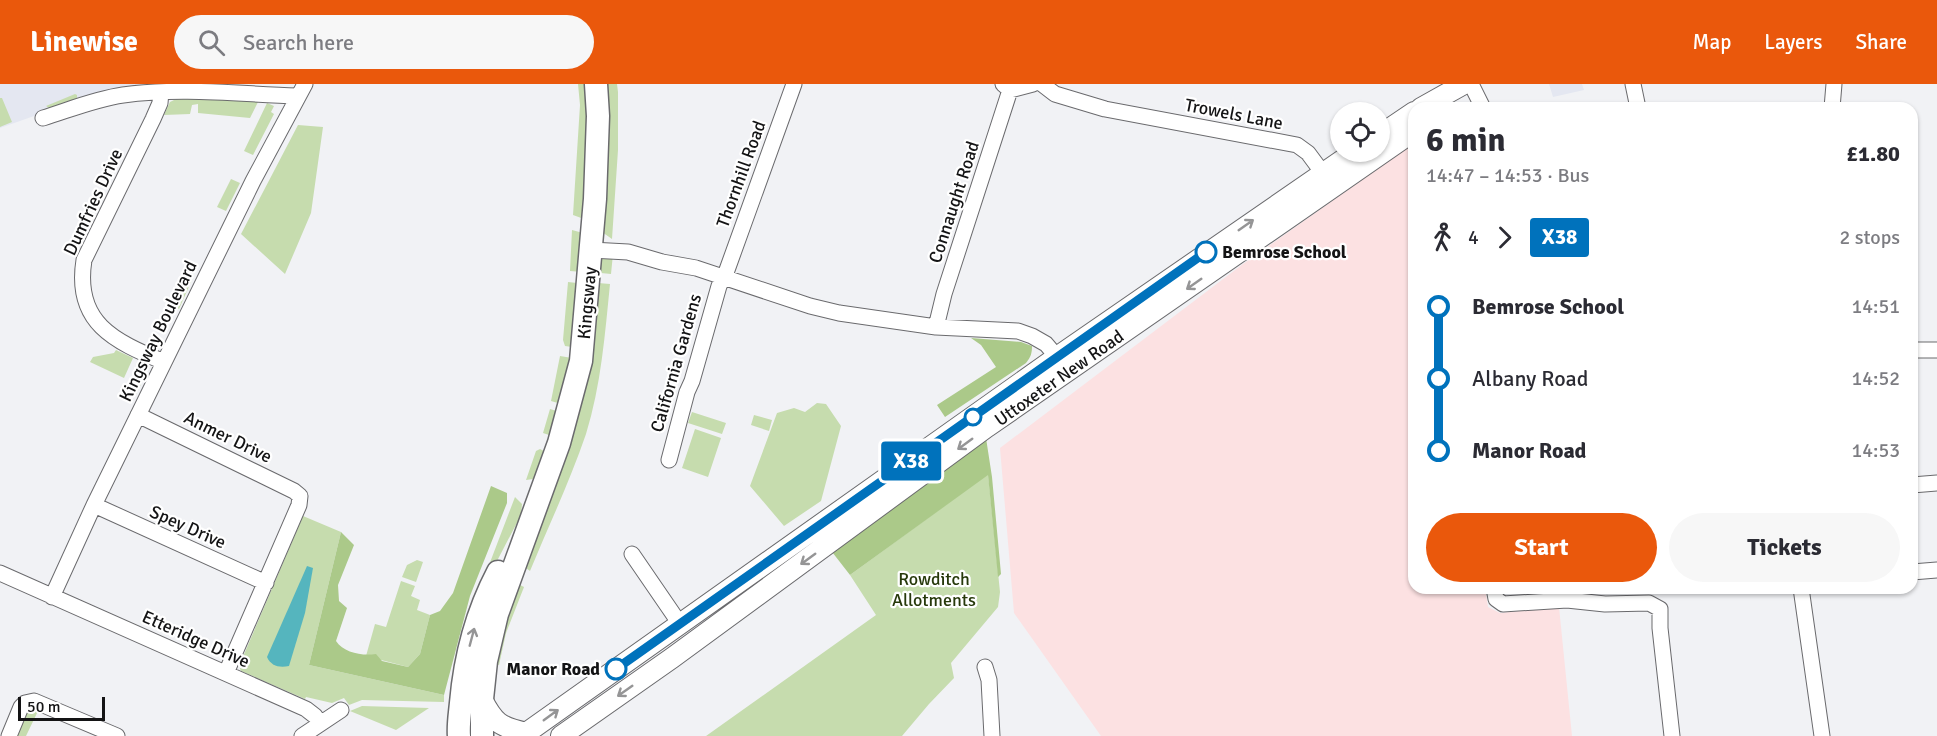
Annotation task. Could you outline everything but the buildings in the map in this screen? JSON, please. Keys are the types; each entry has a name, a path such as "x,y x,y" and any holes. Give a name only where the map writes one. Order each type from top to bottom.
{"highway":[{"name":"Kingsway","path":"482,736 482,699 486,661 497,614 559,443 575,387 584,340 598,116 596,84"},
{"name":"Kingsway","path":"459,736 464,674 472,636 487,596 520,531 532,514"},
{"path":"450,736 464,674"}],"main road":[{"path":"1434,102 1472,85"},
{"path":"1454,102 1472,85"},
{"path":"1390,128 1408,116"},
{"name":"Uttoxeter New Road","path":"525,734 680,624 1063,364 1328,180 1408,134"},
{"name":"Uttoxeter New Road","path":"1328,180 1345,162"},
{"name":"Uttoxeter New Road","path":"561,736 672,658 987,427 1063,364"},
{"path":"482,699 490,715 499,724 525,734"}],"street":[{"name":"Thornhill Road","path":"724,278 794,84"},
{"path":"1007,87 1033,84"},
{"name":"Trowels Lane","path":"1042,84 1056,94 1105,109 1297,146 1308,153 1328,180"},
{"path":"1633,84 1637,102"},
{"path":"1832,102 1834,84"},
{"path":"1472,85 1481,102"},
{"name":"Connaught Road","path":"936,327 1007,87"},
{"path":"44,118 99,100 123,95 198,90 301,90"},
{"name":"Kingsway Boulevard","path":"51,597 253,181 301,90"},
{"name":"Dumfries Drive","path":"161,92 160,103 153,119 84,260 82,285 89,311 106,333 164,362"},
{"path":"591,250 628,252 662,262 696,268 810,306 839,313 936,327 1018,331 1039,339 1063,364"},
{"name":"California Gardens","path":"669,460 719,286 724,278"},
{"path":"1918,350 1937,350"},
{"name":"Anmer Drive","path":"138,415 300,496 299,505 266,583"},
{"path":"1918,485 1937,483"},
{"name":"Spey Drive","path":"94,505 266,583"},
{"path":"632,554 680,624"},
{"path":"1918,572 1937,570"},
{"name":"Etteridge Drive","path":"0,573 306,709 320,723"},
{"path":"226,673 266,583"},
{"path":"1496,594 1498,602 1503,604 1567,600 1605,604 1648,603 1658,606 1672,736"},
{"path":"1803,594 1822,736"},
{"path":"985,667 989,680 992,736"},
{"path":"9,736 21,707 28,701 33,701 117,736"},
{"path":"302,736 341,710"}],"shaded area":[{"path":"0,84 155,84 153,88 108,90 0,128"},
{"path":"1549,84 1582,84 1584,90 1553,97"},
{"path":"1408,147 1408,594 1486,594 1488,607 1500,613 1559,607 1572,736 1101,736 1014,613 1000,448 1243,264"}],"green space":[{"path":"578,84 589,84 584,219 573,215 580,105"},
{"path":"606,84 617,84 618,92 618,150 612,239 602,232"},
{"path":"75,94 77,99 49,108 46,106"},
{"path":"0,98 12,122 0,127"},
{"path":"176,99 258,102 250,118 198,113 198,104 192,105 190,114 164,115 170,102"},
{"path":"267,103 274,106 271,112 274,114 253,155 244,151"},
{"path":"298,125 323,127 311,213 285,274 241,234"},
{"path":"231,179 240,183 226,211 217,207"},
{"path":"572,230 583,233 582,272 570,271"},
{"path":"613,254 611,274 601,273 599,271 601,258"},
{"path":"185,271 194,275 179,309 169,305"},
{"path":"568,282 577,283 572,347 565,346 563,340"},
{"path":"598,283 610,284 602,360 591,416 573,469 530,571 526,568 532,536 572,437 580,408 592,353"},
{"path":"971,338 1021,342 1032,346 1031,353 1026,363 945,417 937,405 996,367 981,345"},
{"path":"116,350 133,358 124,378 90,362 93,357 114,353"},
{"path":"560,356 572,358 561,404 551,401"},
{"path":"139,368 147,372 136,394 128,390"},
{"path":"817,403 826,404 841,426 821,501 784,526 750,486 777,413 794,408 805,412"},
{"path":"550,409 560,412 552,436 543,433"},
{"path":"692,412 726,423 722,434 688,423"},
{"path":"754,415 772,420 769,431 751,425"},
{"path":"695,429 721,438 708,477 682,468"},
{"path":"986,438 1001,574 998,577 988,475 850,575 829,548"},
{"path":"540,449 546,452 536,477 526,480 536,451"},
{"name":"Rowditch Allotments","path":"988,474 1000,592 998,607 951,663 954,678 902,736 706,736 876,615 850,575"},
{"path":"491,486 507,493 507,503 470,596 444,695 309,665 341,532 354,545 338,585 339,601 347,608 336,641 348,651 359,654 376,654 382,661 408,667 420,654 430,615 440,611 453,593"},
{"path":"515,497 522,504 521,515 473,607"},
{"path":"303,516 341,532 309,665 444,695 444,702 362,700 349,705 344,698 332,703 306,697 305,699 241,671 239,666"},
{"path":"417,560 423,562 416,582 402,577 407,565"},
{"path":"401,581 415,586 411,596 420,600 417,610 430,615 420,654 408,667 366,656 375,624 386,627"},
{"path":"520,585 524,587 506,633 499,665 496,664 503,618"},
{"path":"362,706 429,708 396,730 350,711"},
{"path":"33,709 38,711 26,736 15,736 27,712"}],"water":[{"path":"307,566 313,568 305,613 289,666 276,666 267,657"}],"bus line":[{"name":"X38","path":"616,669 1206,252"}],"place":[{"name":"Bemrose School","path":"1206,252"},
{"name":"Manor Road","path":"616,669"}]}
